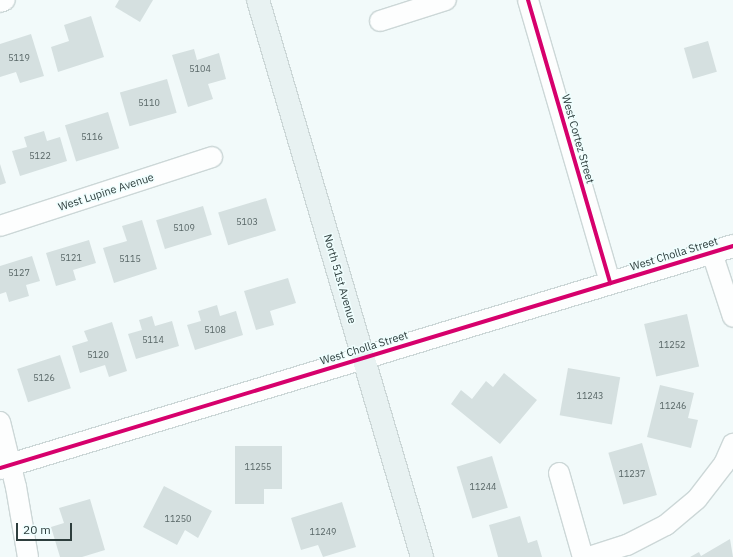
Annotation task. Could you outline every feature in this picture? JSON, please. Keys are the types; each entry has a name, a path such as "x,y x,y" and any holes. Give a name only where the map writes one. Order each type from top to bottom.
{"main road":[{"name":"North 51st Avenue","path":"258,0 422,557"}],"street":[{"path":"0,2 5,0"},
{"path":"380,21 446,0"},
{"name":"West Cortez Street","path":"528,0 610,283"},
{"name":"West Lupine Avenue","path":"0,226 212,157"},
{"name":"West Cholla Street","path":"5,467 363,357 733,246"},
{"path":"712,253 733,317"},
{"path":"0,422 5,467 28,557"},
{"path":"589,557 627,545 666,525 697,499 724,464 733,444"},
{"path":"559,474 583,557"}],"building":[{"path":"119,0 153,0 140,22 115,7"},
{"path":"91,16 104,57 58,72 51,47 69,41 64,25"},
{"path":"31,34 44,76 20,83 16,72 0,77 0,44"},
{"path":"708,41 717,72 693,79 684,48"},
{"path":"194,49 197,60 219,53 226,79 208,84 213,99 188,107 172,55"},
{"path":"167,79 177,113 130,126 120,93"},
{"path":"108,112 119,148 76,161 65,125"},
{"path":"44,131 47,141 60,137 67,161 20,176 12,151 27,147 24,137"},
{"path":"0,164 6,183 0,185"},
{"path":"266,198 276,231 228,245 218,213"},
{"path":"203,206 212,235 165,249 156,220"},
{"path":"142,220 157,269 114,283 103,248 127,241 122,226"},
{"path":"89,240 96,263 73,270 76,280 56,286 46,253"},
{"path":"32,256 40,281 26,285 29,296 9,302 6,292 0,294 0,266"},
{"path":"288,278 296,303 270,311 274,325 256,330 244,291"},
{"path":"217,305 220,316 236,311 243,335 195,350 187,325 201,321 198,311"},
{"path":"687,314 699,367 656,377 644,324"},
{"path":"152,316 155,326 172,321 179,346 136,359 128,334 142,330 139,320"},
{"path":"112,322 127,371 109,377 105,365 80,373 72,346 88,341 84,331"},
{"path":"60,355 71,388 28,402 17,369"},
{"path":"568,368 620,377 612,424 560,415"},
{"path":"504,373 537,400 500,444 451,404 461,390 472,399 486,381 493,387"},
{"path":"660,385 694,393 688,418 698,420 691,448 647,437"},
{"path":"642,443 657,495 623,505 608,453"},
{"path":"235,446 282,446 282,489 264,489 264,504 235,504"},
{"path":"492,456 508,508 472,518 457,467"},
{"path":"164,486 212,511 198,538 185,530 177,545 143,527"},
{"path":"90,499 105,550 82,557 60,557 51,527 64,523 59,508"},
{"path":"342,502 356,547 323,557 318,545 301,550 291,518"},
{"path":"520,516 528,543 537,540 542,557 498,557 489,525"},
{"path":"730,539 733,557 690,557 699,552 701,556"}],"cycle path":[{"path":"528,0 610,283"},
{"path":"0,468 733,246"}]}
